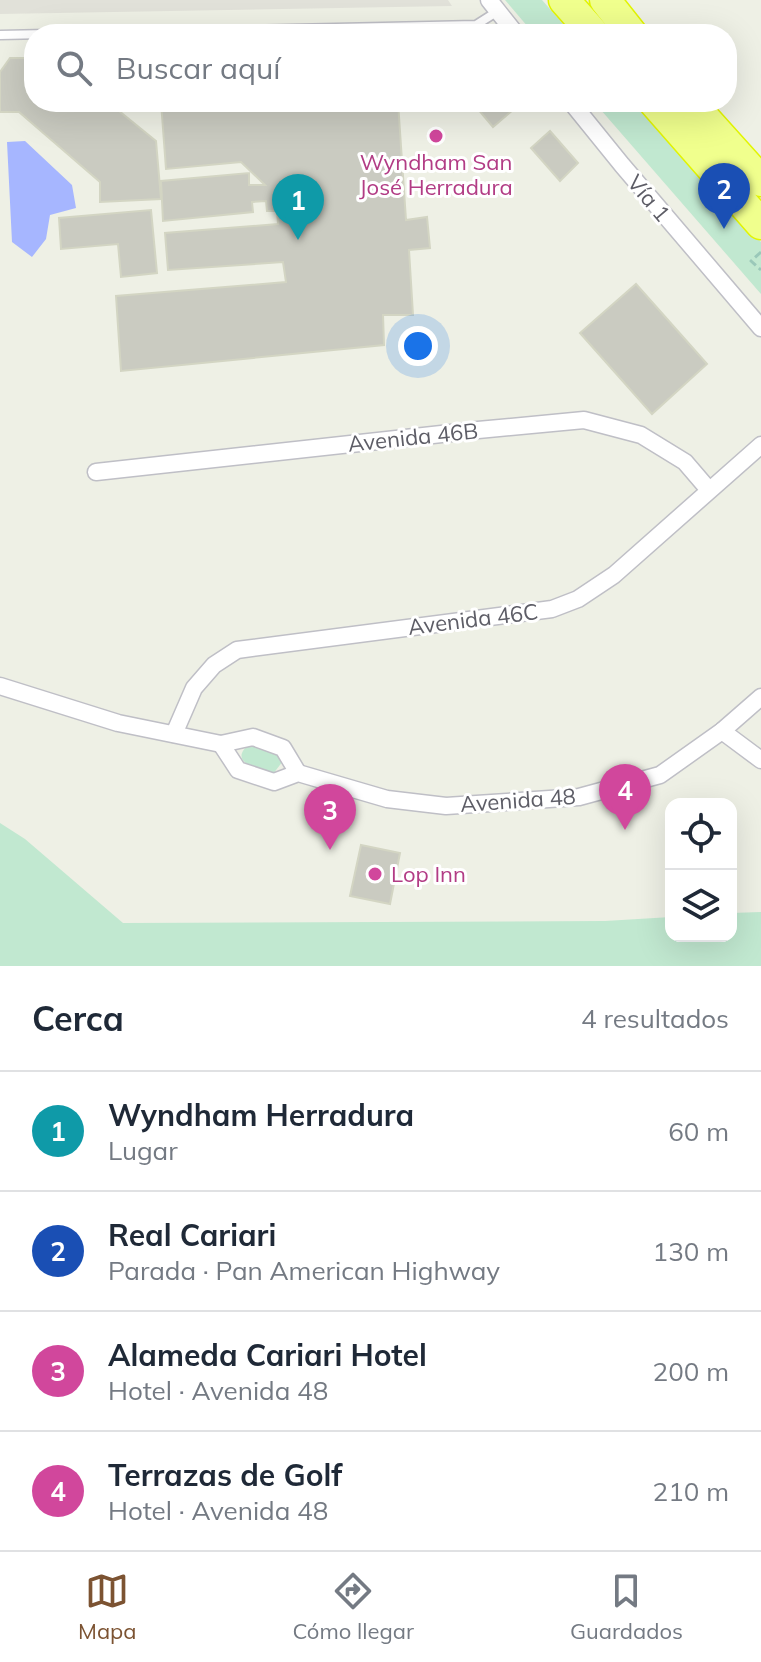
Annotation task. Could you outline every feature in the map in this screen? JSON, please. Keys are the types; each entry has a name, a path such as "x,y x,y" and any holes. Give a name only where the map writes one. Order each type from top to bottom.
{"highway":[{"path":"564,0 585,24"},
{"path":"605,0 624,24"},
{"path":"628,0 645,24"},
{"path":"663,112 761,224"},
{"path":"700,112 761,181"}],"street":[{"path":"493,6 508,24"},
{"name":"Vía 1","path":"579,112 761,328"},
{"name":"Avenida 46B","path":"96,472 584,420 641,435 685,462 709,490"},
{"name":"Avenida 46C","path":"174,734 194,688 214,665 237,650 552,609 578,599 614,575 761,445"},
{"path":"0,686 118,723 221,744 253,737 283,748 298,773"},
{"name":"Avenida 48","path":"221,744 238,770 274,782 298,773 387,799 446,806 579,797 660,775 722,731 761,697"},
{"path":"722,731 761,760"}],"lane":[{"path":"477,24 493,6"},
{"path":"0,35 24,34"}],"path":[{"path":"761,252 751,261 761,270"}],"shaded area":[{"path":"0,0 448,0 452,6 0,14"}],"green space":[{"path":"505,0 542,0 563,24 525,24"},
{"path":"603,112 643,112 761,242 761,294"},
{"path":"250,744 278,752 283,761 273,774 243,760 244,750"},
{"path":"0,823 25,839 123,923 605,921 665,917 665,942 737,942 737,913 761,912 761,966 0,966"}],"water":[{"path":"25,141 72,185 76,208 50,215 46,239 32,257 12,242 7,142"}],"building":[{"path":"10,58 24,58 24,112 120,112 156,141 161,199 100,202 100,182 19,112 0,112 0,72"},
{"path":"162,112 399,112 406,220 427,217 430,248 409,250 413,315 383,315 384,345 121,371 116,296 286,282 283,262 168,270 165,233 278,224 277,211 267,211 266,201 252,202 253,212 163,221 161,181 249,173 249,185 265,185 241,162 166,169"},
{"path":"480,112 511,112 493,127"},
{"path":"550,131 578,163 560,181 531,148"},
{"path":"151,210 157,273 121,277 118,244 61,249 59,218"},
{"path":"636,284 707,364 652,414 580,333"},
{"name":"Lop Inn","path":"361,845 400,853 390,904 350,896"}],"place":[{"name":"Wyndham San José Herradura","path":"436,136"},
{"name":"Real Cariari","path":"724,229"},
{"name":"Wyndham Herradura","path":"298,240"},
{"name":"Terrazas de Golf","path":"625,830"},
{"name":"Alameda Cariari Hotel","path":"330,850"},
{"name":"Lop Inn","path":"375,874"}]}
